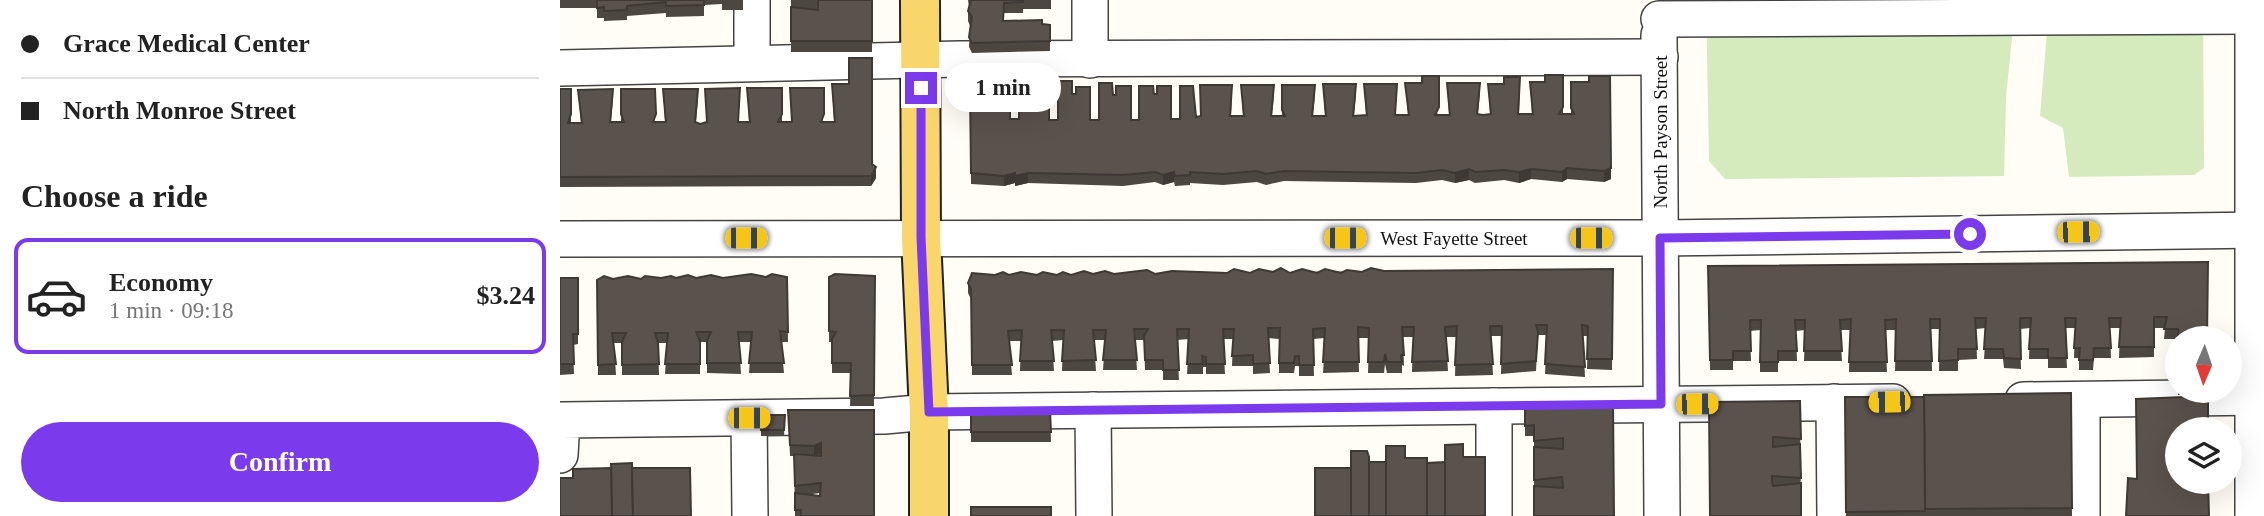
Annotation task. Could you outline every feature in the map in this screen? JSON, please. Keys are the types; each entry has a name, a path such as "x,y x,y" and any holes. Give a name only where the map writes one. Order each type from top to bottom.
{"main road":[{"path":"920,0 921,237 929,412 929,516"}],"street":[{"path":"752,0 752,62"},
{"path":"1090,0 1090,60"},
{"path":"1659,9 2253,8 2259,64 2258,397 2253,516"},
{"name":"North Payson Street","path":"1659,9 1662,516"},
{"path":"560,68 752,62 1660,57"},
{"name":"West Fayette Street","path":"560,239 1660,238 2258,230"},
{"path":"1986,401 2258,397"},
{"path":"2082,400 2082,516"},
{"path":"560,455 562,420 884,416 929,412 1930,401"},
{"path":"1834,402 1835,516"},
{"path":"1494,406 1494,516"},
{"path":"1093,411 1094,516"},
{"path":"749,418 750,516"}],"green space":[{"path":"1706,0 2008,0 2014,18 2006,97 2004,176 1725,179 1709,161"},
{"path":"2203,0 2204,168 2194,175 2069,177 2063,128 2040,116 2049,7"}],"building":[{"path":"597,0 704,0 704,5 666,6 666,2 627,6 627,10 604,11 604,7 597,8"},
{"path":"818,0 872,0 872,41 791,41 791,7 818,10"},
{"path":"971,0 1023,0 1004,3 1003,21 1042,20 1042,24 1050,25 1050,41 972,43 969,37 972,17 968,11"},
{"path":"849,58 872,58 872,164 876,167 871,176 560,177 560,89 571,89 571,114 568,123 582,123 578,90 613,89 610,122 624,122 621,114 621,89 655,89 656,114 653,122 666,122 663,89 698,89 695,122 700,124 707,122 705,89 740,88 738,122 750,122 747,88 782,88 782,114 778,122 792,122 790,88 824,88 824,114 821,122 835,122 832,84 849,84"},
{"path":"1545,75 1563,75 1563,107 1559,114 1574,114 1571,108 1571,82 1589,82 1589,76 1610,76 1611,168 1604,171 1567,168 1562,172 1531,169 1519,172 1475,172 1469,169 1455,173 1442,170 1416,173 1190,172 1190,175 1175,176 1174,172 1163,175 1155,172 1123,175 1028,173 1015,176 1015,173 1004,176 971,173 970,89 1010,87 1010,119 1019,119 1019,83 1049,82 1049,120 1058,120 1058,81 1072,81 1072,94 1076,94 1076,87 1090,87 1090,120 1099,120 1099,83 1112,83 1113,95 1116,95 1116,86 1131,86 1131,120 1139,120 1139,86 1153,86 1154,94 1157,94 1157,86 1171,86 1171,119 1180,119 1180,86 1193,86 1196,117 1201,116 1200,85 1232,85 1230,116 1244,116 1241,85 1274,85 1271,116 1285,116 1282,110 1282,85 1315,85 1312,116 1326,116 1323,84 1356,84 1353,116 1367,115 1364,84 1397,84 1395,115 1409,115 1405,83 1422,83 1422,76 1439,76 1439,107 1435,115 1450,115 1447,83 1480,83 1477,114 1483,115 1491,114 1488,84 1504,84 1504,77 1520,77 1518,114 1533,114 1530,82 1545,82"},
{"path":"2208,262 2207,326 2165,326 2164,329 2167,317 2154,317 2154,347 2119,347 2121,318 2109,318 2111,348 2094,348 2093,360 2079,360 2080,348 2074,348 2076,318 2065,318 2067,358 2048,358 2048,349 2029,349 2031,318 2020,318 2021,359 2004,358 2003,349 1984,349 1986,318 1975,318 1977,349 1958,349 1958,360 1939,361 1940,319 1930,319 1932,361 1895,361 1896,319 1885,320 1887,362 1849,362 1851,319 1840,320 1842,351 1804,351 1805,320 1795,320 1797,351 1778,351 1778,362 1760,362 1761,320 1750,320 1751,351 1733,351 1733,360 1710,360 1708,266"},
{"path":"1281,268 1290,273 1302,269 1317,273 1325,269 1341,273 1347,270 1362,272 1371,268 1384,271 1613,269 1612,359 1587,359 1588,326 1582,325 1585,367 1545,364 1547,325 1536,325 1536,361 1501,364 1502,326 1490,326 1493,364 1455,365 1457,326 1445,327 1448,361 1412,362 1414,327 1402,327 1402,362 1387,362 1385,354 1384,362 1368,362 1369,328 1358,327 1359,362 1323,362 1325,328 1313,329 1314,365 1299,365 1299,356 1295,356 1294,363 1279,363 1280,328 1268,328 1270,363 1253,364 1253,355 1232,356 1234,329 1223,329 1225,364 1206,364 1206,357 1202,356 1203,364 1187,364 1189,329 1177,329 1179,370 1163,370 1163,360 1145,360 1144,336 1148,329 1134,329 1137,360 1103,360 1106,330 1093,330 1096,360 1062,361 1064,330 1051,330 1054,361 1020,361 1022,330 1008,331 1012,365 972,365 971,289 968,283 972,273 995,275 1003,272 1009,275 1021,272 1037,275 1043,272 1057,275 1063,272 1071,275 1084,271 1114,274 1147,270 1155,274 1172,271 1227,273 1234,269 1250,273 1259,269 1273,272"},
{"path":"751,274 787,277 788,332 780,331 784,363 749,363 752,332 738,332 741,363 707,363 707,341 711,332 696,332 700,341 700,364 665,364 668,333 655,333 659,364 622,365 622,342 626,333 612,333 616,364 598,365 597,280 604,276 613,279 628,276 641,279 645,276 676,278 688,275 696,278 711,275 723,278"},
{"path":"835,274 875,276 874,395 850,396 851,363 832,363 832,339 836,332 829,331 829,277"},
{"path":"560,278 578,278 578,334 573,334 574,364 560,364"},
{"path":"2071,393 2072,508 1925,509 1924,395"},
{"path":"1845,397 1924,397 1925,511 1846,512"},
{"path":"2165,398 2165,403 2208,403 2208,417 2165,417 2165,494 2208,494 2209,516 2126,516 2128,478 2137,479 2136,399"},
{"path":"1800,401 1801,439 1773,437 1773,447 1800,444 1801,478 1772,476 1772,481 1773,486 1801,483 1801,516 1710,516 1709,402"},
{"path":"1613,402 1614,516 1534,516 1534,486 1563,488 1562,477 1534,480 1534,447 1563,449 1563,438 1534,441 1534,425 1525,426 1525,404"},
{"path":"788,410 874,410 874,516 801,516 801,510 795,510 795,493 820,496 821,483 795,486 794,454 821,456 821,443 814,446 790,445"},
{"path":"971,410 1050,410 1051,432 971,432"},
{"path":"761,415 785,415 784,430 761,430"},
{"path":"1463,444 1463,457 1485,457 1485,516 1445,516 1445,445"},
{"path":"1386,446 1405,446 1405,458 1427,458 1427,516 1386,516"},
{"path":"1351,451 1367,451 1369,457 1369,516 1351,516"},
{"path":"1369,462 1386,462 1386,516 1369,516"},
{"path":"1445,462 1445,516 1427,516 1427,463"},
{"path":"632,463 633,516 612,516 611,464"},
{"path":"611,468 612,516 560,516 560,478 573,478 573,469"},
{"path":"632,468 690,468 691,516 633,516"},
{"path":"1315,468 1351,468 1351,516 1315,516"},
{"path":"971,507 1051,507 1051,516 971,516"}],"route":[{"path":"921,88 921,237 929,412 1661,404 1660,238 1970,234"}]}
